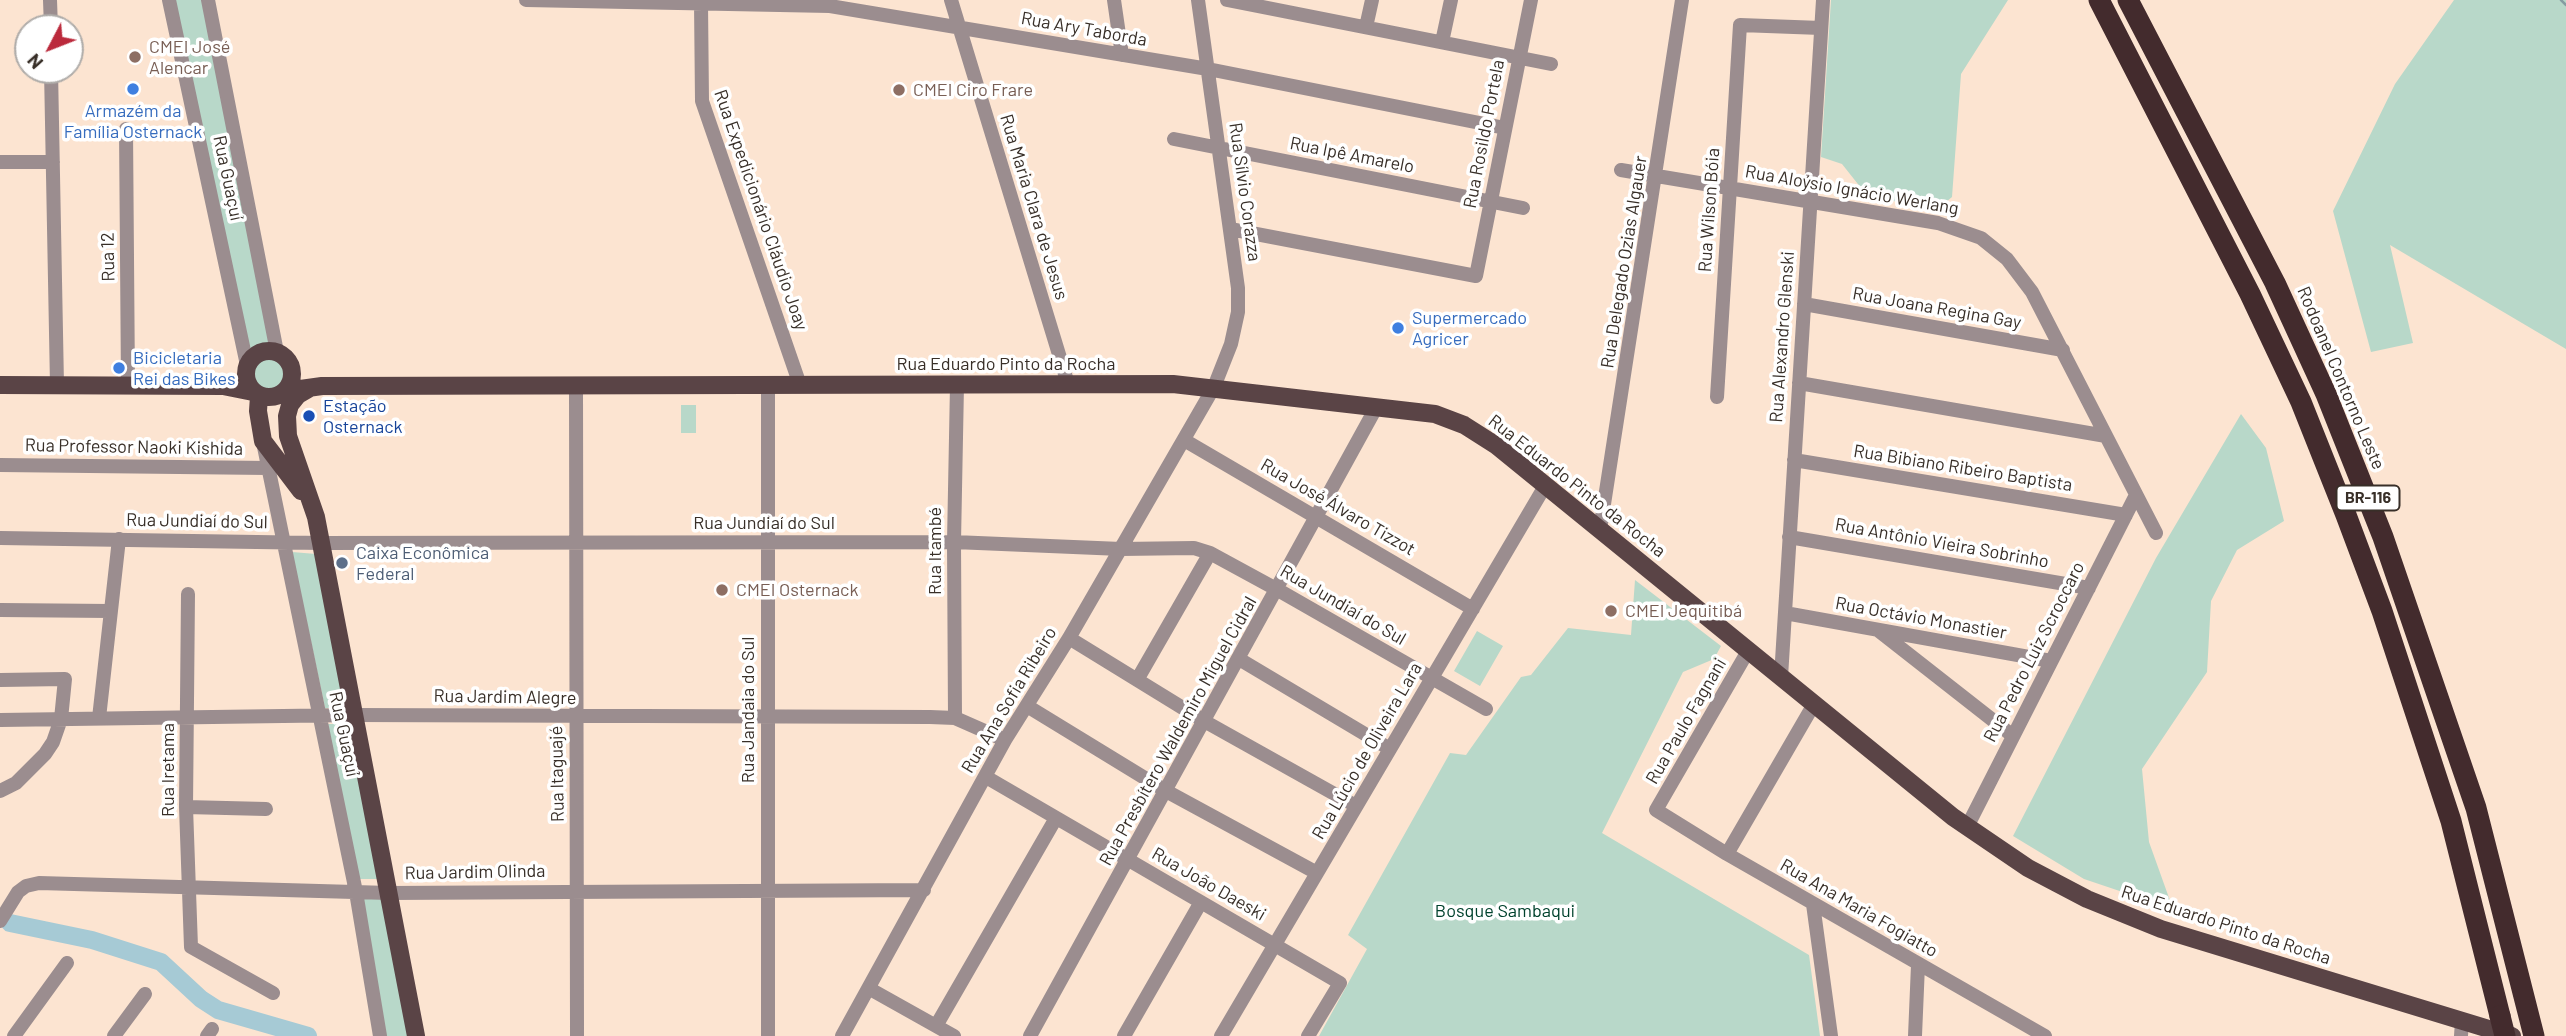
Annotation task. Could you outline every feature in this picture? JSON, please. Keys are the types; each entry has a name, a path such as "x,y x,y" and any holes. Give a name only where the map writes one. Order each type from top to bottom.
{"highway":[{"name":"BR-116","path":"2099,0 2225,241 2301,402 2336,489 2382,611 2451,821 2502,1026"},
{"name":"Rodoanel Contorno Leste","path":"2128,0 2251,233 2316,372 2368,499 2404,592 2476,808 2533,1031"}],"main road":[{"path":"223,386 263,351 277,352 292,369 285,399"},
{"path":"246,367 246,382 256,394"},
{"name":"Rua Eduardo Pinto da Rocha","path":"292,369 318,386 1068,384 1214,387 1435,414 1464,425 1497,446 1967,827 2057,884 2142,922 2462,1028 2512,1036"},
{"path":"0,385 223,386 285,399 318,386"},
{"name":"Rua Guaçuí","path":"256,394 263,441 315,510"},
{"name":"Rua Guaçuí","path":"285,399 292,453 315,510 416,1036"},
{"path":"263,441 277,454 292,453"}],"street":[{"name":"Rua Guaçuí","path":"169,0 246,367"},
{"name":"Rua Guaçuí","path":"208,0 277,352"},
{"name":"Rua Ary Taborda","path":"526,0 791,2 830,6 1208,69 1505,128"},
{"name":"Rua Maria Clara de Jesus","path":"951,0 1068,384"},
{"path":"1114,0 1122,55"},
{"name":"Rua Sílvio Corazza","path":"1198,0 1230,229 1238,312 1234,334 1214,387"},
{"path":"1227,0 1292,6 1367,27 1551,64"},
{"path":"1367,27 1372,0"},
{"path":"1442,42 1451,0"},
{"name":"Rua Rosildo Portela","path":"1230,229 1475,276 1531,0"},
{"name":"Rua Delegado Ozias Algauer","path":"1600,530 1657,176 1682,0"},
{"name":"Rua Alexandro Glenski","path":"1781,677 1823,0"},
{"name":"Rua Expedicionário Cláudio Joay","path":"701,3 702,101 800,385"},
{"name":"Rua Wilson Bóia","path":"1717,397 1740,24 1821,28"},
{"path":"51,84 57,385"},
{"name":"Rua 12","path":"126,129 128,386"},
{"name":"Rua Ipê Amarelo","path":"1174,139 1523,208"},
{"path":"0,162 53,162"},
{"name":"Rua Aloýsio Ignácio Werlang","path":"1621,170 1938,223 1981,238 2007,259 2025,281 2156,533"},
{"name":"Rua Joana Regina Gay","path":"1804,304 2063,350"},
{"path":"1799,383 2106,436"},
{"name":"Rua Itaguajé","path":"576,385 577,1036"},
{"name":"Rua Jandaia do Sul","path":"768,385 768,1036"},
{"name":"Rua Itambé","path":"956,718 954,542 957,385"},
{"name":"Rua Ana Sofia Ribeiro","path":"842,1036 1005,740 1069,638 1214,387"},
{"name":"Rua Presbítero Waldemiro Miguel Cidral","path":"1030,1036 1377,406"},
{"name":"Rua José Álvaro Tizzot","path":"1184,440 1473,609"},
{"name":"Rua Guaçuí","path":"263,441 356,892 380,1036"},
{"name":"Rua Bibiano Ribeiro Baptista","path":"1794,460 2126,515"},
{"name":"Rua Professor Naoki Kishida","path":"0,465 268,468"},
{"name":"Rua Lúcio de Oliveira Lara","path":"1221,1036 1545,486"},
{"name":"Rua Pedro Luiz Scroccaro","path":"1967,827 2136,495"},
{"name":"Rua Antônio Vieira Sobrinho","path":"1789,537 2089,588"},
{"name":"Rua Jundiaí do Sul","path":"0,538 321,543 954,542 1121,549 1194,548 1210,553 1278,590 1486,709"},
{"path":"99,718 119,539"},
{"path":"1137,680 1210,553"},
{"name":"Rua Iretama","path":"188,594 186,807 191,947 273,993"},
{"path":"0,610 110,611"},
{"name":"Rua Octávio Monastier","path":"1784,612 2051,662"},
{"path":"1878,630 2013,736"},
{"path":"1069,638 1205,721 1356,806"},
{"name":"Rua Paulo Fagnani","path":"1656,810 1748,651"},
{"path":"1239,659 1390,749"},
{"path":"0,680 65,679 61,719 45,754 16,783 0,791"},
{"path":"1727,855 1814,704"},
{"path":"1027,706 1166,791 1317,873"},
{"name":"Rua Jardim Alegre","path":"0,720 319,715 956,718 1005,740"},
{"name":"Rua João Daeski","path":"986,777 1340,983 1308,1036"},
{"path":"186,807 265,809"},
{"name":"Rua Ana Maria Fogiatto","path":"1656,810 1727,855 2045,1036"},
{"path":"936,1026 1056,818"},
{"name":"Rua Jardim Olinda","path":"2,915 26,886 39,883 389,893 924,890"},
{"path":"1124,1036 1201,902"},
{"path":"1813,904 1831,1036"},
{"path":"13,1036 67,963"},
{"path":"1916,1036 1918,965"},
{"path":"870,989 954,1036"},
{"path":"114,1036 145,994"}],"green space":[{"path":"174,0 203,0 270,344 248,351"},
{"path":"1831,0 2008,0 1961,74 1952,197 1940,207 1869,198 1842,164 1821,157"},
{"path":"2454,0 2566,0 2566,349 2390,245 2413,343 2371,352 2333,211 2395,84"},
{"path":"268,354 282,360 288,374 282,388 268,394 254,388 248,374 254,360"},
{"path":"681,405 696,405 696,433 681,433"},
{"path":"2241,414 2266,448 2284,521 2237,550 2211,601 2207,672 2142,769 2149,842 2173,909 2084,879 2013,836 2156,558"},
{"path":"292,552 316,554 346,708 325,708"},
{"name":"Bosque Sambaqui","path":"1635,580 1721,646 1714,659 1683,672 1602,833 1809,955 1820,1036 1319,1036 1367,949 1348,935 1450,753 1466,755 1521,677 1531,675 1568,628 1631,635"},
{"path":"1477,631 1503,646 1480,686 1454,671"},
{"path":"328,724 350,724 380,879 357,879"},
{"path":"361,898 384,899 408,1036 386,1036"}],"waterway":[{"path":"2561,0 2566,5"},
{"path":"10,923 92,940 161,962 201,999 218,1010 308,1036"}],"place":[{"name":"CMEI José Alencar","path":"135,57"},
{"name":"Armazém da Família Osternack","path":"133,89"},
{"name":"CMEI Ciro Frare","path":"899,90"},
{"name":"Supermercado Agricer","path":"1398,328"},
{"name":"Bicicletaria Rei das Bikes","path":"119,368"},
{"name":"Estação Osternack","path":"309,416"},
{"name":"Caixa Econômica Federal","path":"342,563"},
{"name":"CMEI Osternack","path":"722,590"},
{"name":"CMEI Jequitibá","path":"1611,611"}]}
